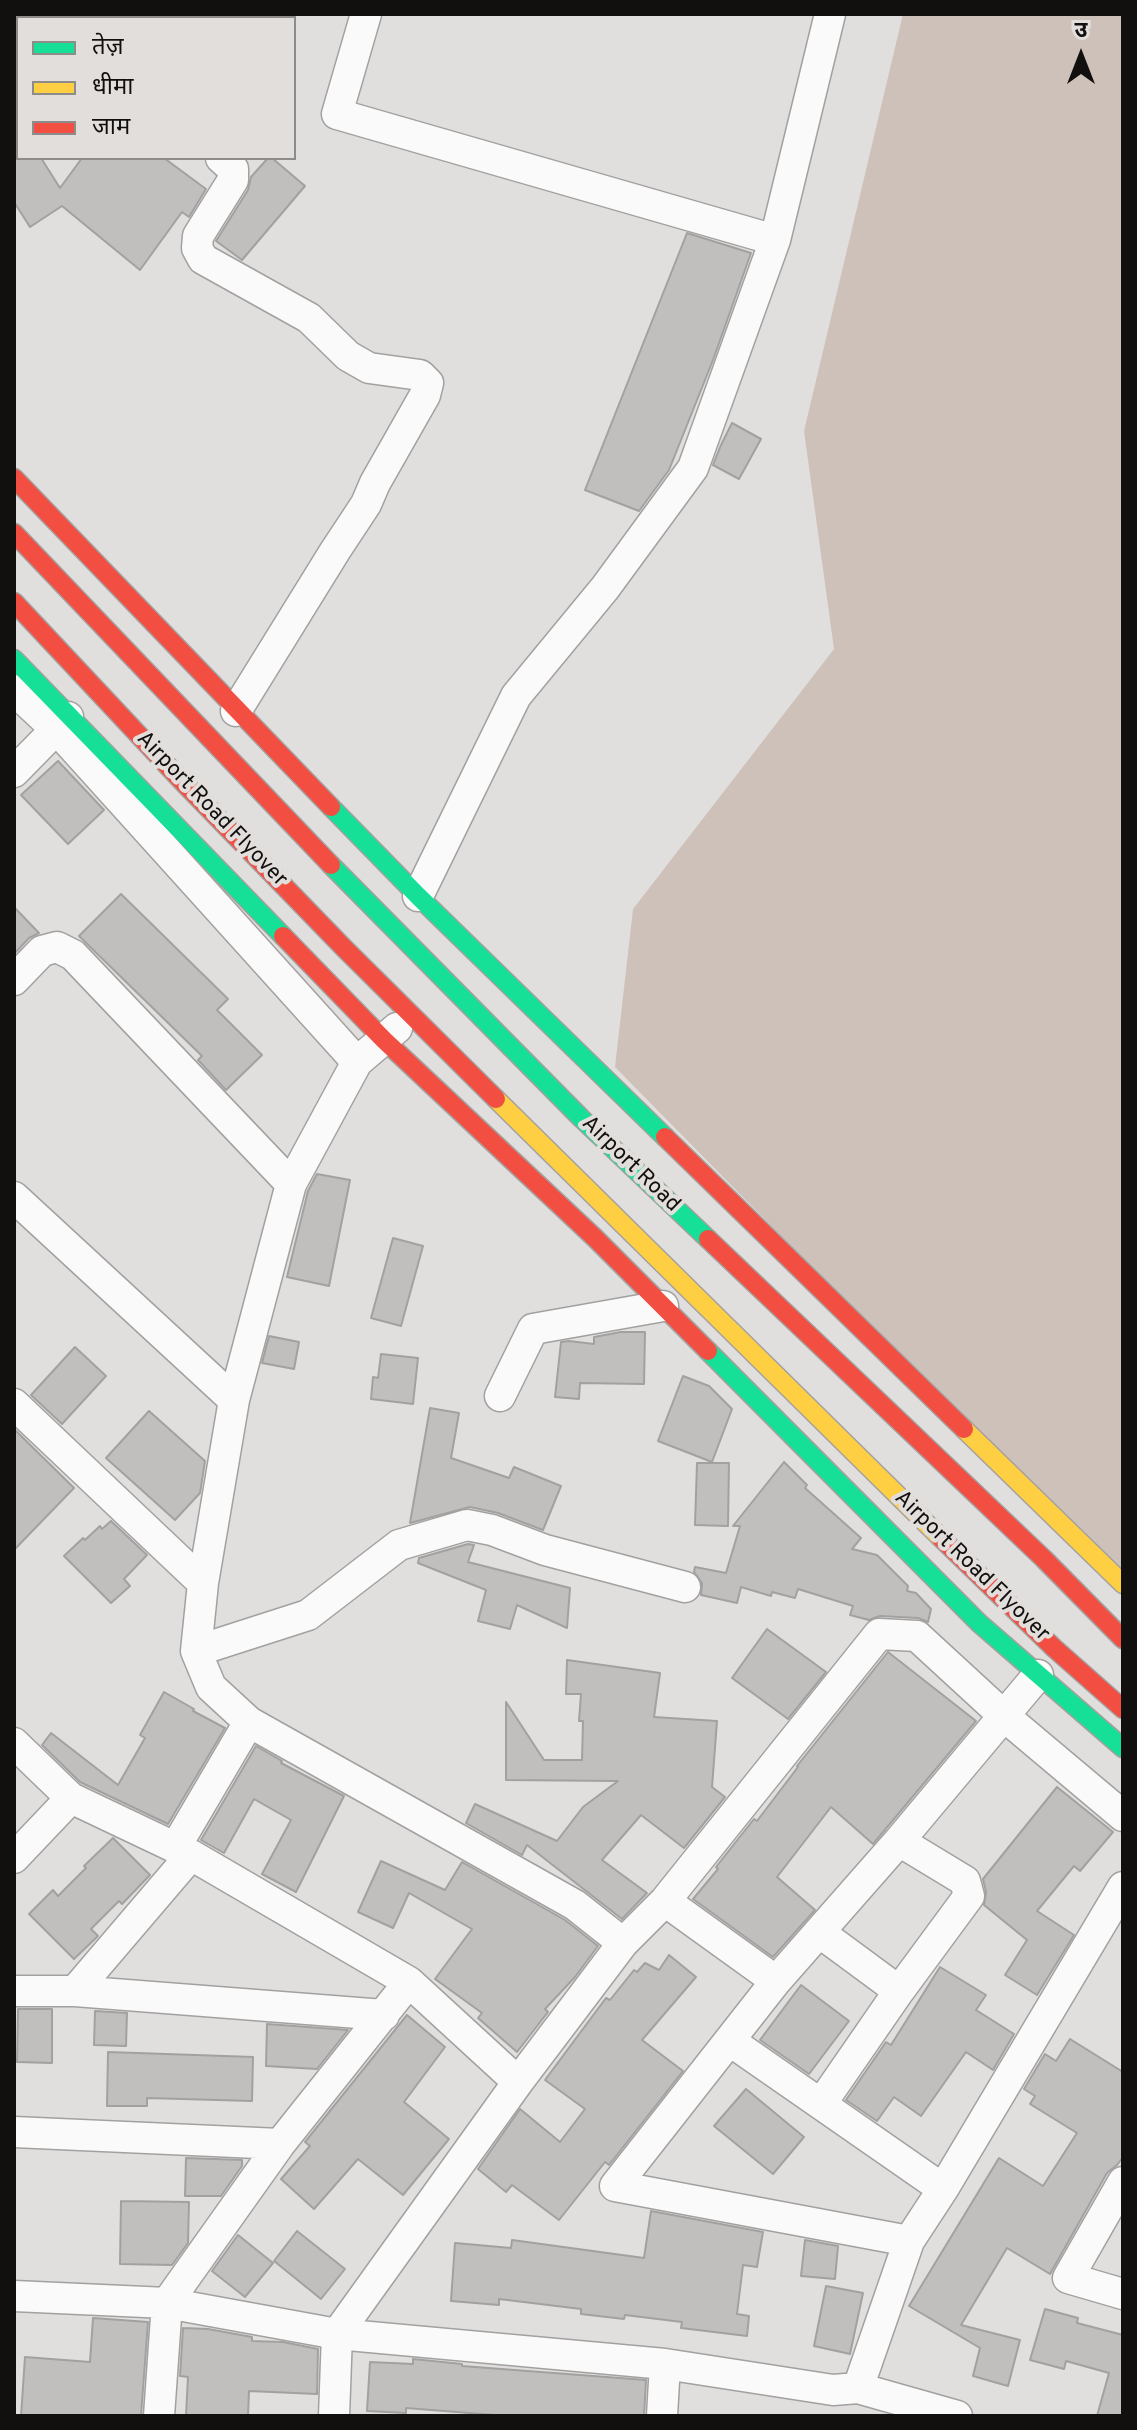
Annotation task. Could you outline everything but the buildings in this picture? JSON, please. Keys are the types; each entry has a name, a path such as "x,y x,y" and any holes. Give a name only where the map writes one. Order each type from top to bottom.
{"street":[{"path":"366,14 337,114 775,240"},
{"path":"418,896 516,696 605,588 693,468 775,240 830,14"},
{"path":"223,160 233,169 233,180 198,236 197,248 203,259 309,318 348,356 369,368 420,375 428,383 425,395 366,504 236,711"},
{"path":"14,478 166,665"},
{"path":"14,533 128,652 166,665 236,711 418,896 1123,1584"},
{"name":"Airport Road Flyover","path":"14,602 333,936 822,1422 1054,1648 1123,1709"},
{"path":"14,659 63,723 357,1062"},
{"name":"Airport Road","path":"166,665 356,891 581,1118 1044,1559 1123,1639"},
{"path":"14,690 63,723 384,1040 595,1238 979,1623 1123,1748"},
{"path":"14,772 63,723"},
{"path":"14,980 42,951 57,947 73,955 291,1184"},
{"path":"413,1014 357,1062 291,1184 234,1400 203,1583 196,1651 211,1687 249,1722 575,1905 623,1943"},
{"path":"14,1197 234,1400"},
{"path":"500,1396 533,1329 663,1306"},
{"path":"14,1404 203,1583"},
{"path":"800,1444 822,1422"},
{"path":"196,1651 308,1615 399,1545 467,1525 492,1530 545,1550 685,1587"},
{"path":"334,2416 337,2334 518,2082 623,1943 665,1901 879,1634 917,1636 1004,1716 1123,1816"},
{"path":"909,2241 615,2186 776,1981 1038,1675"},
{"path":"75,1991 183,1851 249,1722"},
{"path":"14,1743 71,1798 183,1851 409,1982 518,2082"},
{"path":"14,1858 71,1798"},
{"path":"821,2104 969,1896 965,1881 899,1841"},
{"path":"840,2398 909,2241 1123,1887"},
{"path":"665,1901 776,1981"},
{"path":"819,1932 899,1991"},
{"path":"159,2416 167,2303 280,2144 409,1982"},
{"path":"14,1991 75,1991 384,2015"},
{"path":"730,2041 943,2189"},
{"path":"14,2132 280,2144"},
{"path":"1123,2182 1068,2278 1123,2294"},
{"path":"14,2296 167,2303 337,2334 665,2364 840,2398 957,2416"},
{"path":"662,2416 665,2364"}],"shaded area":[{"path":"903,14 1123,14 1123,1584 615,1067 633,909 834,649 804,431"}],"traffic: fast":[{"path":"14,659 283,936"},
{"path":"331,807 665,1137"},
{"path":"331,865 581,1118 708,1239"},
{"path":"708,1351 979,1623 1123,1748"}],"traffic: slow":[{"path":"496,1099 940,1537"},
{"path":"964,1429 1123,1584"}],"traffic: jam":[{"path":"14,478 331,807"},
{"path":"14,533 331,865"},
{"path":"14,602 180,779 496,1099"},
{"path":"283,936 384,1040 595,1238 708,1351"},
{"path":"665,1137 964,1429"},
{"path":"708,1239 1044,1559 1123,1639"},
{"path":"940,1537 1054,1648 1123,1709"}]}
